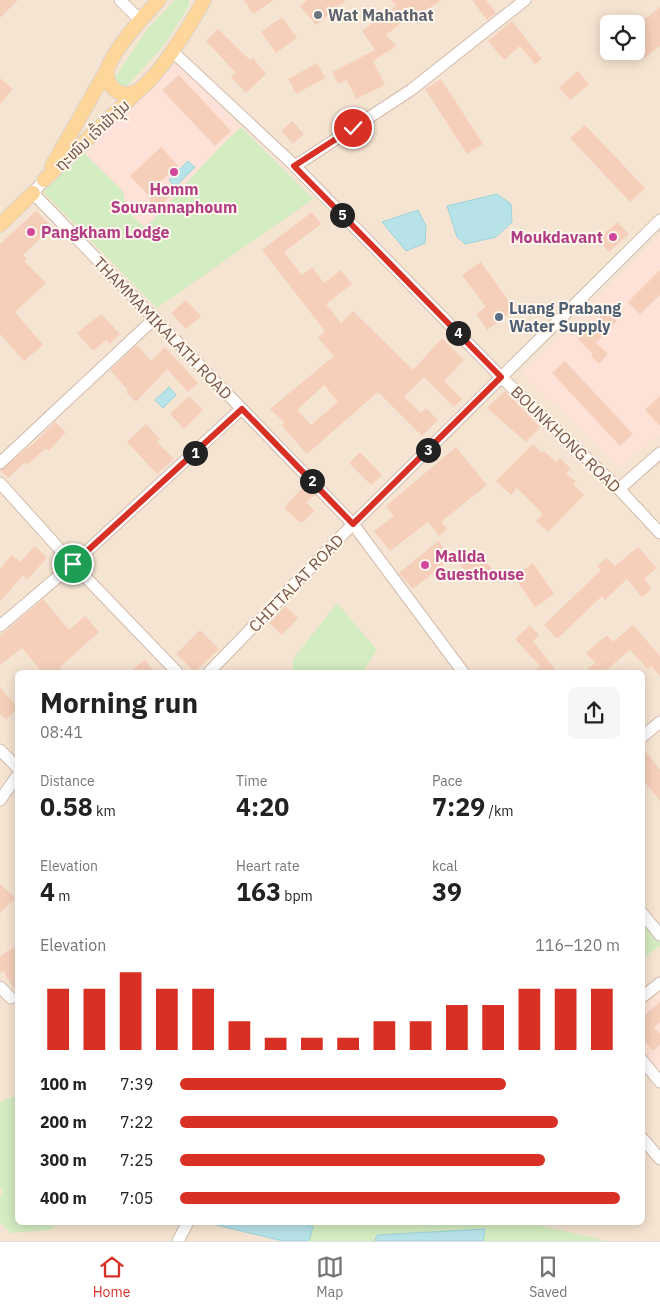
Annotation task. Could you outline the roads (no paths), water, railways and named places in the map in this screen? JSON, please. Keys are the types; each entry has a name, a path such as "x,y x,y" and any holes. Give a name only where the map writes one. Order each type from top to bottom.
{"main road":[{"name":"ຖະໜົນ ເຈົ້າຟ້າງຸ່ມ","path":"44,180 108,66 140,20 159,0"},
{"name":"ຖະໜົນ ເຈົ້າຟ້າງຸ່ມ","path":"44,180 140,90 172,52 197,6 204,0"},
{"name":"ຖະໜົນ ເຈົ້າຟ້າງຸ່ມ","path":"108,66 108,80 116,91 128,94 140,90"},
{"path":"0,226 33,193"}],"street":[{"path":"120,0 140,20"},
{"path":"294,166 411,90 526,0"},
{"name":"BOUNKHONG ROAD","path":"172,52 294,166 501,377 619,489 660,533"},
{"name":"ຖະໜົນ ເຈົ້າຟ້າງຸ່ມ","path":"33,193 44,180"},
{"name":"THAMMAMIKALATH ROAD","path":"33,193 353,524 462,670"},
{"name":"CHITTALAT ROAD","path":"211,670 353,524 660,220"},
{"path":"0,463 155,318"},
{"path":"0,626 73,564 242,409"},
{"path":"619,489 660,453"},
{"path":"0,483 73,564 175,670"},
{"path":"645,734 660,722"},
{"path":"0,750 15,765"},
{"path":"0,800 15,779"},
{"path":"645,917 660,935"},
{"path":"645,996 660,983"},
{"path":"0,987 11,998"},
{"path":"645,1064 660,1082"},
{"path":"645,1142 660,1159"},
{"path":"178,1241 186,1225"}],"water":[{"path":"188,161 195,167 175,187 169,180"},
{"path":"497,194 511,204 512,222 496,237 465,244 457,237 447,206"},
{"path":"418,210 426,226 425,243 406,251 382,222"},
{"path":"169,387 176,395 163,408 155,400"},
{"path":"216,1225 307,1225 313,1227 309,1241 283,1241"},
{"path":"485,1229 483,1241 375,1241 377,1235"}],"place":[{"name":"Wat Mahathat","path":"318,15"},
{"name":"Homm Souvannaphoum","path":"174,172"},
{"name":"Pangkham Lodge","path":"31,232"},
{"name":"Moukdavant","path":"613,237"},
{"name":"Luang Prabang Water Supply","path":"499,317"},
{"name":"Malida Guesthouse","path":"425,565"}]}
